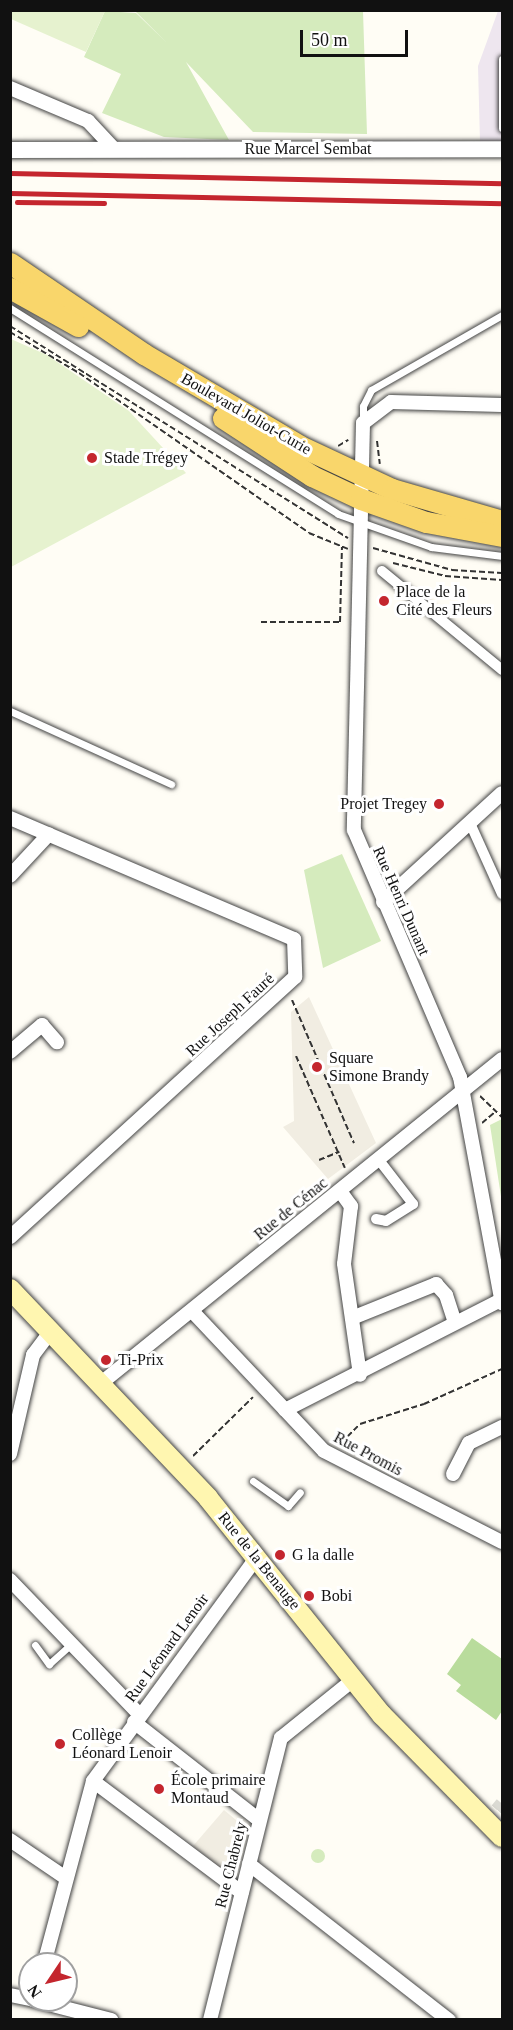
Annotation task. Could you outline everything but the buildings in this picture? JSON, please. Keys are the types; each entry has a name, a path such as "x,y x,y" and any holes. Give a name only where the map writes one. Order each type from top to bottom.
{"main road":[{"name":"Boulevard Joliot-Curie","path":"10,263 73,308 242,415 362,476 454,510 502,521"},
{"path":"10,278 73,308"},
{"name":"Boulevard Joliot-Curie","path":"10,288 261,444 361,499 446,527 502,536"},
{"name":"Rue de la Benauge","path":"10,1289 181,1469 256,1558 353,1680 491,1816 502,1837"}],"street":[{"path":"10,88 88,121 114,149"},
{"name":"Rue Marcel Sembat","path":"10,150 502,149"},
{"path":"363,423 391,402 502,405"},
{"name":"Rue Henri Dunant","path":"363,423 354,830 464,1091 502,1301"},
{"path":"261,444 338,474 362,476"},
{"path":"386,566 502,670"},
{"path":"383,902 502,793"},
{"name":"Rue Joseph Fauré","path":"10,818 294,939 295,978 10,1237"},
{"path":"470,823 502,894"},
{"path":"10,876 49,834"},
{"path":"10,1052 42,1025 57,1042"},
{"name":"Rue de Cénac","path":"100,1384 502,1059"},
{"path":"376,1219 386,1221 413,1204 379,1160"},
{"path":"340,1191 351,1206 344,1264 360,1375"},
{"path":"352,1318 436,1284 446,1295 455,1322"},
{"path":"285,1410 360,1375 455,1322 502,1301"},
{"name":"Rue Promis","path":"192,1311 285,1410 328,1460 502,1542"},
{"path":"10,1454 33,1355 51,1331"},
{"path":"453,1474 469,1443 502,1427"},
{"name":"Rue Léonard Lenoir","path":"47,1952 93,1781 256,1558"},
{"path":"10,1580 72,1643 137,1718 259,1820"},
{"name":"Rue Chabrely","path":"210,2019 281,1738 353,1680"},
{"path":"93,1781 242,1893"},
{"path":"10,1839 66,1878"},
{"path":"249,1864 449,2019"},
{"path":"78,2011 111,2019"}],"lane":[{"path":"502,59 502,128"},
{"path":"10,308 293,488 360,524 431,547 502,556"},
{"path":"363,423 363,406 371,390 502,315"},
{"path":"10,711 171,784"},
{"path":"253,1481 288,1506 300,1492"},
{"path":"35,1645 49,1664 72,1643"}],"path":[{"path":"10,332 80,373 309,533 359,553"},
{"path":"261,622 340,622 342,547"},
{"path":"386,566 445,576 502,580"},
{"path":"286,986 354,1143"},
{"path":"296,1056 351,1182"},
{"path":"481,1101 502,1118"},
{"path":"486,1122 495,1112"},
{"path":"319,1160 339,1152"},
{"path":"328,1460 360,1424 424,1404 502,1370"},
{"path":"181,1469 264,1388"}],"shaded area":[{"path":"498,11 502,11 502,141 480,142 478,66"},
{"name":"Square Simone Brandy","path":"309,997 376,1143 328,1179 283,1127 294,1121 291,1012"},
{"path":"224,1810 247,1829 234,1879 193,1846"}],"green space":[{"path":"11,10 105,11 86,52 11,19"},
{"path":"105,11 136,13 166,42 135,11 363,11 367,134 253,132 186,62 229,140 164,137 102,113 121,74 84,57"},
{"name":"Stade Trégey","path":"11,339 47,355 129,411 186,473 11,567"},
{"path":"342,854 381,941 323,968 304,870"},
{"path":"502,1119 502,1203 490,1125"},
{"path":"472,1638 502,1659 502,1711 496,1720 456,1691 461,1685 447,1674"},
{"path":"315,1849 321,1849 325,1856 321,1863 315,1863 311,1859 311,1853"}],"tunnel":[{"path":"497,1810 502,1804"}],"railway":[{"path":"10,173 502,183"},
{"path":"10,193 502,203"},
{"path":"17,202 104,203"}],"place":[{"name":"Stade Trégey","path":"92,458"},
{"name":"Place de la Cité des Fleurs","path":"384,601"},
{"name":"Projet Tregey","path":"439,804"},
{"name":"Square Simone Brandy","path":"317,1067"},
{"name":"Ti-Prix","path":"106,1360"},
{"name":"G la dalle","path":"280,1555"},
{"name":"Bobi","path":"309,1596"},
{"name":"Collège Léonard Lenoir","path":"60,1744"},
{"name":"École primaire Montaud","path":"159,1789"}]}
